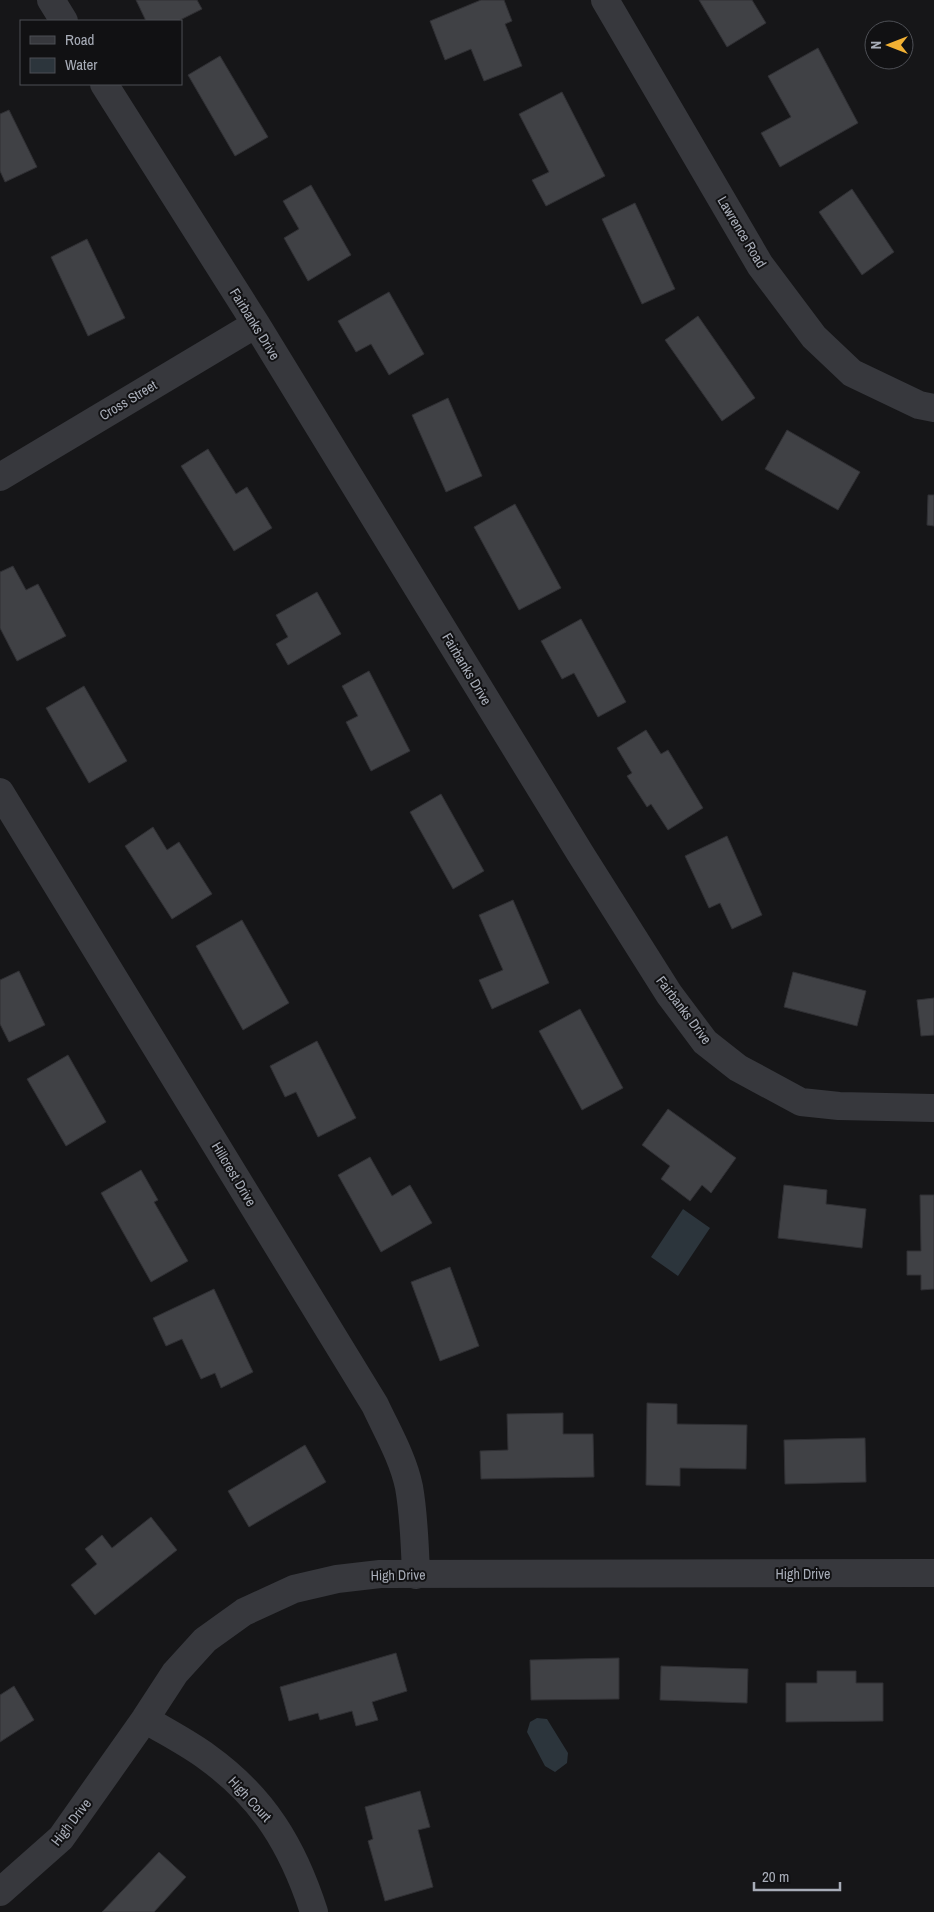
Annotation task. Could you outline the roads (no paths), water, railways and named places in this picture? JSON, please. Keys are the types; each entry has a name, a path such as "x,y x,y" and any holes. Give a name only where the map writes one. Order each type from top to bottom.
{"street":[{"path":"51,0 63,20"},
{"name":"Lawrence Road","path":"605,0 760,265 814,337 852,373 919,405 934,408"},
{"name":"Fairbanks Drive","path":"105,85 256,324 580,853 669,994 706,1042 738,1068 801,1102 840,1106 934,1108"},
{"name":"Cross Street","path":"0,476 256,324"},
{"name":"Hillcrest Drive","path":"0,792 375,1405 395,1449 408,1486 415,1539 416,1575"},
{"name":"High Drive","path":"0,1892 61,1838 181,1666 205,1640 244,1612 294,1589 328,1581 380,1574 934,1573"},
{"name":"High Court","path":"145,1719 207,1758 248,1792 280,1832 302,1877 314,1912"}],"water":[{"path":"683,1209 710,1228 678,1276 651,1257"},
{"path":"537,1718 547,1719 568,1753 567,1763 555,1772 545,1766 527,1732 530,1722"}]}
